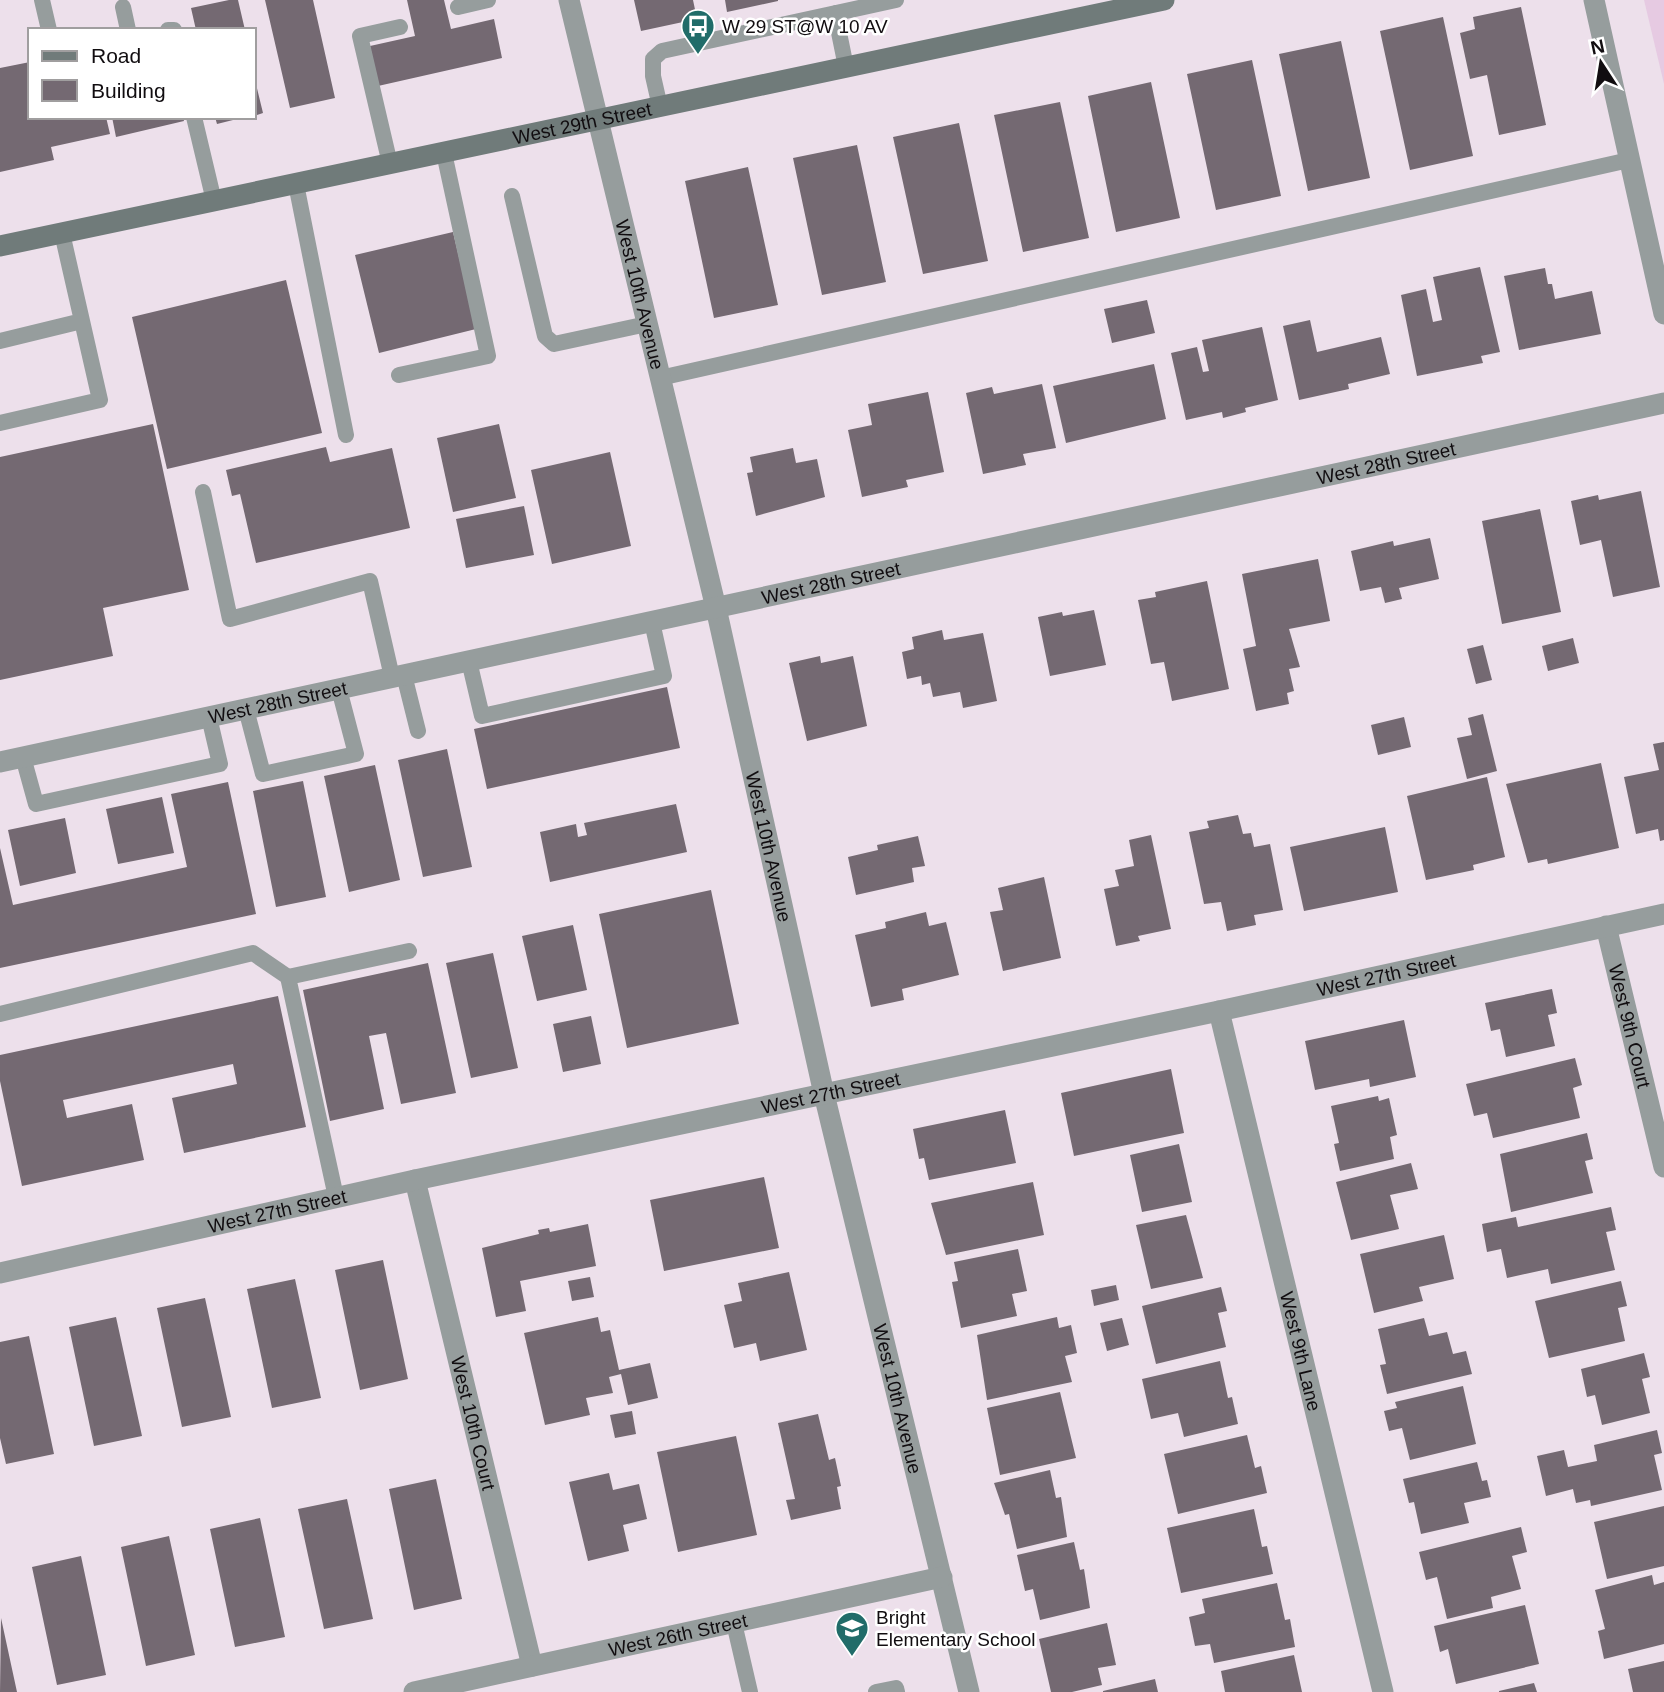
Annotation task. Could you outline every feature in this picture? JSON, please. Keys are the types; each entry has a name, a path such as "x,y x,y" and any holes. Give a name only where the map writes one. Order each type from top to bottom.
{"street":[{"name":"West 10th Avenue","path":"569,0 716,608 824,1094 968,1692"},
{"name":"West 29th Street","path":"0,246 1164,0"},
{"path":"1594,0 1664,314"},
{"name":"West 28th Street","path":"0,762 1664,403"},
{"name":"West 27th Street","path":"0,1273 415,1180 1219,1012 1664,914"},
{"name":"West 9th Court","path":"1606,926 1664,1167"},
{"name":"West 9th Lane","path":"1219,1012 1383,1692"},
{"name":"West 10th Court","path":"415,1180 532,1666"},
{"name":"West 26th Street","path":"424,1691 942,1577"}],"lane":[{"path":"42,0 49,28"},
{"path":"458,7 488,0"},
{"path":"660,107 653,76 653,59 662,51 896,0"},
{"path":"122,7 127,28"},
{"path":"835,13 846,67"},
{"path":"390,164 360,36 400,27"},
{"path":"194,119 214,201"},
{"path":"399,375 488,356 443,153"},
{"path":"660,378 1629,160"},
{"path":"296,184 346,435"},
{"path":"512,196 545,336 554,344 647,324"},
{"path":"0,423 100,400 62,233"},
{"path":"0,341 82,321"},
{"path":"203,492 230,618 370,581 398,676 418,731"},
{"path":"469,661 482,716 664,676 652,622"},
{"path":"246,709 263,774 356,754 339,689"},
{"path":"23,757 36,804 220,764 209,717"},
{"path":"288,977 409,951"},
{"path":"0,1014 253,953 288,977 337,1197"},
{"path":"734,1623 750,1692"},
{"path":"876,1692 896,1688 897,1692"}],"shaded area":[{"path":"1644,0 1664,0 1664,84"}],"building":[{"path":"238,0 245,28 196,28 191,8"},
{"path":"265,0 313,0 335,98 290,108"},
{"path":"407,0 444,0 451,29 494,19 502,58 378,86 370,46 415,36"},
{"path":"634,0 693,0 697,19 641,31"},
{"path":"725,0 778,0 778,1 727,12"},
{"path":"1521,7 1546,125 1499,135 1487,75 1470,79 1460,33 1475,29 1473,17"},
{"path":"1443,17 1473,156 1410,170 1380,31"},
{"path":"1341,41 1370,178 1308,191 1279,54"},
{"path":"1252,60 1281,196 1216,210 1187,74"},
{"path":"28,62 28,119 106,119 110,134 51,147 54,160 0,172 0,68"},
{"path":"1151,82 1180,218 1116,232 1088,96"},
{"path":"256,84 263,113 256,115"},
{"path":"1060,102 1089,238 1023,252 994,115"},
{"path":"112,119 184,119 184,121 116,137"},
{"path":"216,119 237,119 217,124"},
{"path":"959,123 988,261 923,274 893,137"},
{"path":"857,145 886,282 822,295 793,158"},
{"path":"748,167 778,305 714,318 685,181"},
{"path":"453,232 476,329 379,353 355,255"},
{"path":"1480,267 1500,352 1481,356 1483,363 1417,376 1401,295 1426,289 1433,322 1442,320 1433,277"},
{"path":"1545,268 1555,299 1592,291 1601,334 1519,350 1504,276"},
{"path":"286,280 322,433 167,469 132,317"},
{"path":"1147,300 1155,333 1112,343 1104,309"},
{"path":"1310,320 1317,352 1381,337 1390,374 1348,384 1349,389 1299,400 1283,326"},
{"path":"1262,327 1278,400 1245,408 1246,412 1223,418 1222,412 1186,420 1171,353 1197,347 1203,372 1209,371 1202,340"},
{"path":"1154,364 1166,419 1066,443 1053,386"},
{"path":"1042,384 1056,448 1023,454 1026,465 983,474 966,393 992,387 994,394"},
{"path":"928,392 944,472 906,480 908,487 862,497 848,430 872,425 868,404"},
{"path":"153,424 189,590 103,608 113,656 0,680 0,457"},
{"path":"499,424 516,498 453,512 437,438"},
{"path":"326,447 330,462 392,448 410,528 256,563 240,494 232,496 226,470"},
{"path":"793,448 796,463 817,459 825,497 756,516 747,473 753,472 750,457"},
{"path":"610,452 631,546 552,564 531,470"},
{"path":"1641,491 1660,587 1613,597 1601,540 1580,545 1571,501 1598,495 1599,500"},
{"path":"524,506 534,555 466,568 456,519"},
{"path":"1540,509 1561,612 1502,624 1482,521"},
{"path":"1430,538 1439,579 1399,588 1402,599 1385,603 1381,587 1360,591 1351,551 1393,541 1394,546"},
{"path":"1318,559 1330,621 1289,629 1300,667 1289,669 1294,691 1287,693 1289,704 1256,711 1243,649 1256,646 1242,574"},
{"path":"1207,581 1229,689 1172,701 1164,662 1151,664 1138,600 1156,597 1155,592"},
{"path":"1094,610 1106,665 1050,676 1038,617 1062,612 1063,616"},
{"path":"942,630 944,640 983,633 997,701 963,708 960,692 933,697 930,683 922,685 921,676 907,679 902,652 914,649 912,637"},
{"path":"1573,638 1579,663 1548,671 1542,646"},
{"path":"1483,645 1492,680 1476,684 1467,649"},
{"path":"820,656 821,663 853,656 867,726 807,741 789,663"},
{"path":"667,687 680,748 487,789 474,729"},
{"path":"1483,714 1497,771 1467,779 1457,738 1472,735 1468,718"},
{"path":"1404,717 1411,747 1378,755 1371,725"},
{"path":"1664,742 1664,840 1660,841 1658,829 1636,834 1624,777 1659,770 1653,744"},
{"path":"447,749 472,867 423,877 398,760"},
{"path":"1601,763 1619,848 1548,864 1547,859 1528,863 1506,784"},
{"path":"375,765 400,880 349,892 324,776"},
{"path":"1487,777 1505,857 1473,865 1474,870 1426,880 1407,796"},
{"path":"303,781 326,897 276,907 253,791"},
{"path":"228,782 256,914 0,968 0,848 13,905 187,867 171,794"},
{"path":"162,797 174,853 118,864 106,809"},
{"path":"676,804 687,852 550,882 540,832 576,824 578,837 587,835 584,823"},
{"path":"1238,815 1243,834 1251,833 1254,847 1270,844 1283,910 1254,915 1256,925 1227,931 1221,902 1204,904 1189,832 1209,828 1207,821"},
{"path":"65,818 76,873 20,886 8,830"},
{"path":"1385,827 1398,892 1304,911 1290,847"},
{"path":"1151,835 1171,929 1138,936 1140,941 1116,946 1104,889 1119,886 1115,870 1134,866 1129,840"},
{"path":"918,836 925,866 912,868 914,882 856,895 848,857 878,850 877,845"},
{"path":"1044,877 1061,958 1003,971 990,912 1003,910 998,888"},
{"path":"711,890 739,1024 627,1048 599,914"},
{"path":"926,912 929,926 946,922 959,975 902,989 904,1000 871,1007 855,935 886,928 885,922"},
{"path":"573,925 587,990 537,1001 522,936"},
{"path":"493,953 518,1068 471,1078 446,963"},
{"path":"428,963 456,1093 401,1104 386,1033 369,1036 384,1109 330,1121 303,990"},
{"path":"1552,989 1557,1013 1548,1015 1555,1046 1506,1057 1500,1029 1491,1031 1485,1003"},
{"path":"278,996 306,1127 184,1153 172,1098 237,1084 233,1064 63,1100 67,1118 132,1104 144,1160 22,1186 0,1081 0,1055"},
{"path":"591,1016 601,1064 563,1072 553,1024"},
{"path":"1404,1020 1416,1077 1370,1087 1369,1079 1315,1090 1305,1041"},
{"path":"1575,1058 1582,1085 1573,1088 1580,1118 1493,1138 1487,1113 1474,1116 1466,1084"},
{"path":"1171,1069 1184,1133 1074,1156 1061,1093"},
{"path":"1378,1096 1379,1101 1389,1098 1397,1135 1390,1137 1394,1159 1340,1171 1334,1144 1339,1143 1331,1106"},
{"path":"1005,1110 1016,1163 929,1180 924,1158 919,1159 913,1129"},
{"path":"1587,1133 1593,1159 1585,1161 1593,1193 1511,1212 1500,1154"},
{"path":"1179,1144 1192,1202 1142,1212 1130,1155"},
{"path":"1411,1163 1418,1189 1390,1195 1399,1229 1351,1240 1336,1182"},
{"path":"764,1177 779,1248 664,1271 650,1200"},
{"path":"1033,1182 1044,1235 946,1255 931,1203"},
{"path":"1611,1207 1616,1230 1606,1232 1615,1270 1551,1284 1548,1269 1507,1278 1501,1249 1487,1252 1482,1224 1516,1217 1518,1227"},
{"path":"1186,1215 1203,1278 1151,1289 1136,1225"},
{"path":"588,1224 596,1266 520,1281 526,1311 496,1317 482,1248 539,1234 538,1230 549,1228 550,1232"},
{"path":"1444,1235 1454,1279 1419,1287 1423,1301 1374,1313 1360,1254"},
{"path":"1018,1249 1027,1291 1012,1294 1017,1316 961,1328 952,1282 958,1281 954,1262"},
{"path":"383,1260 408,1379 360,1390 335,1270"},
{"path":"789,1272 807,1350 760,1361 756,1343 734,1348 724,1305 742,1301 738,1283"},
{"path":"590,1277 594,1297 572,1301 568,1281"},
{"path":"295,1279 321,1398 272,1408 247,1289"},
{"path":"1621,1281 1627,1306 1618,1308 1625,1341 1549,1358 1535,1301"},
{"path":"1116,1285 1119,1300 1094,1306 1091,1290"},
{"path":"1221,1287 1227,1311 1218,1313 1226,1347 1156,1364 1142,1306"},
{"path":"205,1298 231,1417 182,1427 157,1308"},
{"path":"116,1317 142,1436 94,1446 69,1327"},
{"path":"598,1317 601,1332 610,1330 619,1370 650,1363 658,1398 628,1405 621,1374 609,1377 613,1393 586,1398 590,1415 545,1425 524,1333"},
{"path":"1057,1317 1059,1328 1071,1325 1077,1353 1065,1356 1072,1382 987,1400 977,1335"},
{"path":"1122,1318 1129,1345 1107,1351 1100,1323"},
{"path":"1424,1318 1429,1336 1447,1332 1453,1354 1466,1351 1472,1374 1387,1394 1380,1365 1386,1364 1378,1329"},
{"path":"29,1336 54,1454 6,1464 0,1438 0,1342"},
{"path":"1644,1353 1650,1377 1642,1379 1650,1413 1602,1425 1595,1395 1587,1397 1581,1369"},
{"path":"1220,1361 1228,1398 1232,1397 1238,1424 1184,1437 1178,1413 1151,1419 1142,1379"},
{"path":"1463,1386 1476,1444 1410,1460 1402,1428 1389,1431 1384,1411 1397,1408 1395,1402"},
{"path":"1060,1392 1076,1458 1000,1475 987,1408"},
{"path":"632,1411 636,1434 615,1438 610,1415"},
{"path":"818,1414 829,1460 835,1458 841,1486 837,1487 841,1509 791,1520 786,1500 795,1499 778,1423"},
{"path":"1657,1430 1662,1453 1654,1455 1662,1490 1591,1506 1590,1500 1576,1503 1573,1489 1546,1496 1537,1456 1564,1450 1568,1467 1597,1461 1594,1445"},
{"path":"1247,1435 1255,1468 1261,1466 1267,1493 1178,1514 1164,1454"},
{"path":"736,1436 757,1535 678,1552 657,1452"},
{"path":"1477,1462 1482,1481 1487,1480 1491,1497 1464,1503 1469,1523 1421,1534 1414,1502 1409,1503 1403,1479"},
{"path":"1050,1470 1056,1498 1061,1497 1067,1537 1017,1549 1009,1514 1005,1515 994,1483"},
{"path":"609,1473 613,1490 639,1484 647,1519 623,1525 629,1551 588,1561 569,1482"},
{"path":"436,1479 462,1599 414,1610 389,1489"},
{"path":"347,1499 373,1619 324,1629 298,1509"},
{"path":"1664,1506 1664,1566 1607,1579 1594,1522"},
{"path":"1254,1509 1262,1547 1267,1546 1273,1574 1181,1593 1167,1528"},
{"path":"260,1518 285,1637 235,1647 210,1529"},
{"path":"1521,1527 1527,1552 1512,1556 1521,1589 1491,1597 1493,1608 1447,1619 1437,1577 1426,1580 1419,1552"},
{"path":"169,1536 195,1655 146,1666 121,1547"},
{"path":"1074,1542 1080,1570 1084,1569 1090,1608 1040,1620 1033,1589 1025,1591 1017,1555"},
{"path":"81,1556 106,1675 57,1685 32,1567"},
{"path":"1652,1575 1654,1585 1664,1582 1664,1644 1604,1659 1598,1631 1605,1629 1595,1590"},
{"path":"1277,1583 1285,1620 1290,1619 1295,1647 1214,1663 1210,1644 1195,1646 1189,1617 1205,1613 1202,1599"},
{"path":"1525,1605 1539,1664 1456,1684 1448,1649 1440,1652 1434,1626"},
{"path":"1,1618 17,1692 0,1692"},
{"path":"1107,1623 1116,1665 1098,1668 1102,1685 1072,1692 1051,1692 1039,1639"},
{"path":"1294,1655 1302,1692 1225,1692 1221,1671"},
{"path":"1664,1661 1664,1692 1633,1692 1628,1669"},
{"path":"1155,1679 1158,1692 1103,1692 1103,1691"},
{"path":"1534,1683 1537,1692 1499,1692 1499,1691"}],"place":[{"name":"W 29 ST@W 10 AV","path":"698,56"},
{"name":"Bright Elementary School","path":"852,1658"}]}
